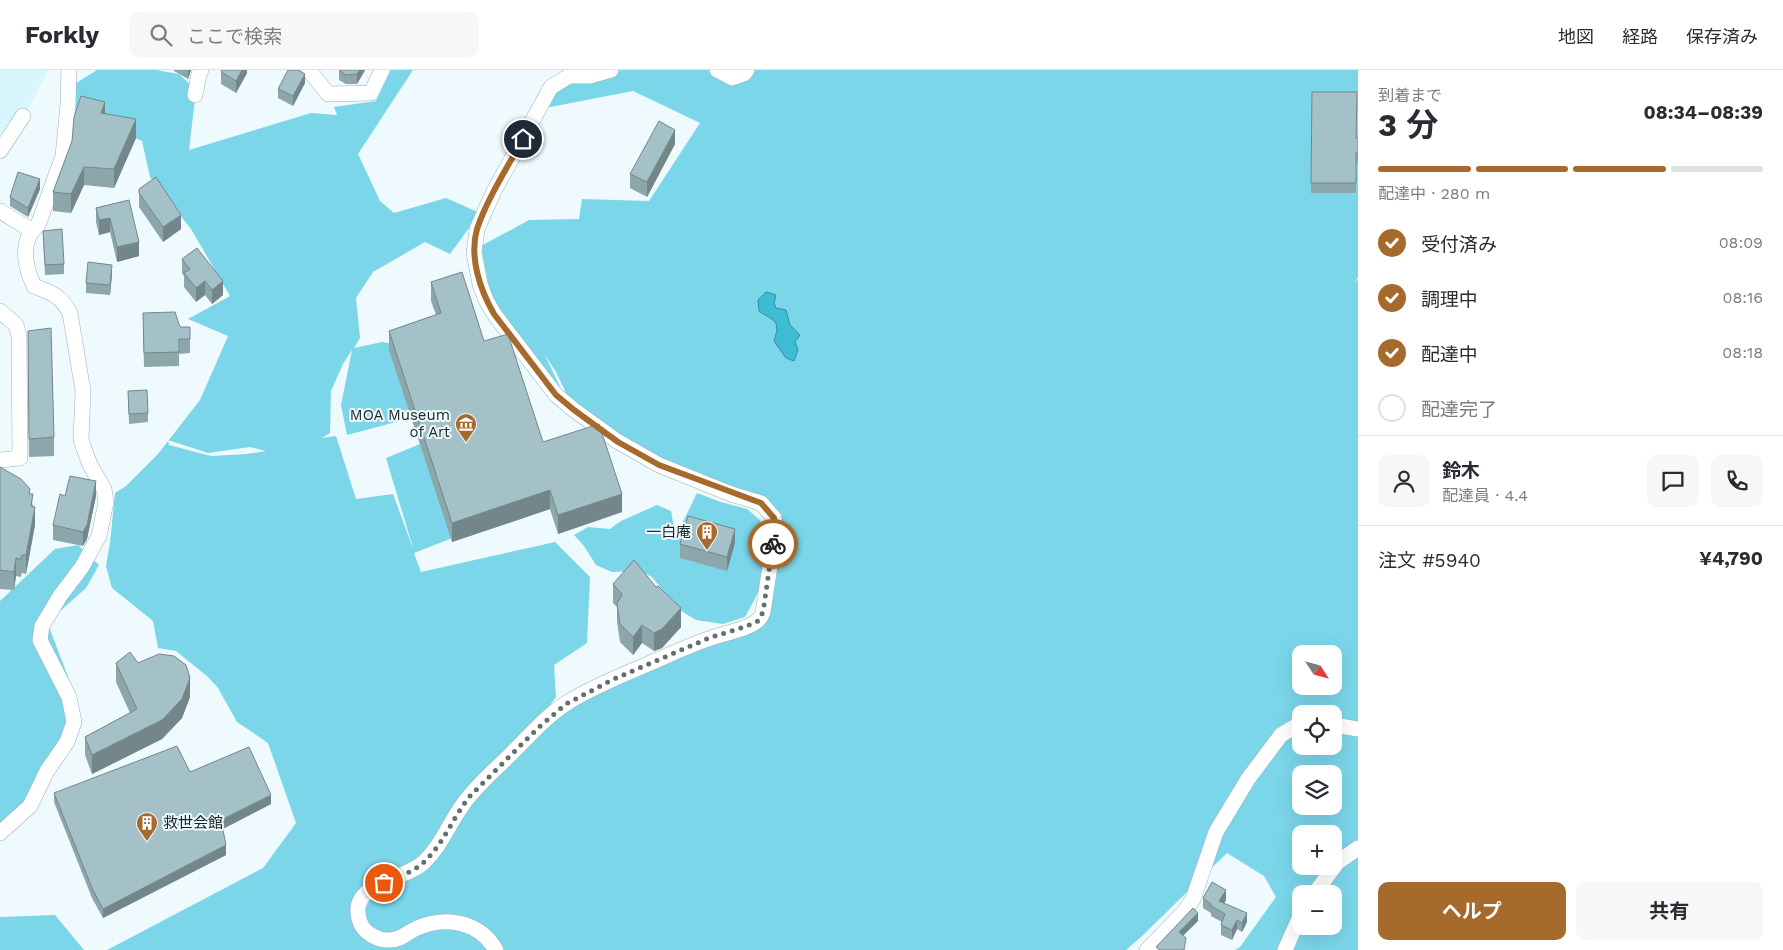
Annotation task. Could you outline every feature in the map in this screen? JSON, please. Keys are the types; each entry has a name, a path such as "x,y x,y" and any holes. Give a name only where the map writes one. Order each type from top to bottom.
{"street":[{"path":"0,833 30,806 47,771 67,742 74,722 69,697 40,640 42,626 60,596 82,567 99,536 106,502 104,489 90,466 80,440 83,391 70,312 56,294 34,286 26,269 25,249 32,230 38,225 63,156 69,70"},
{"path":"195,95 201,70"},
{"path":"309,70 328,94 371,93 382,70"},
{"path":"496,950 478,932 463,923 440,920 416,928 403,937 390,940 376,938 366,932 360,922 358,908 360,897 367,890 402,876 422,864 438,847 464,804 479,786 538,728 566,704 648,664 709,638 758,621 763,612 775,533 774,518 761,503 659,465 618,442 556,395 494,314 480,284 474,254 477,229 494,191 551,87 568,73 590,76 611,70"},
{"path":"717,70 732,78 744,74 747,70"},
{"path":"0,150 23,116"},
{"path":"0,211 32,230"},
{"path":"0,310 16,325 19,336 20,458 0,460"},
{"path":"1342,726 1358,729"},
{"path":"1147,950 1185,911 1192,899 1216,832 1248,779 1281,735 1292,728"},
{"path":"1321,885 1338,862 1358,848"},
{"path":"1285,950 1292,934"}],"shaded area":[{"path":"0,70 48,70 27,111 0,151"},
{"path":"97,70 156,70 179,74 196,90 189,150 311,113 337,115 334,107 376,101 391,70 413,70 358,154 380,201 394,213 446,198 480,213 450,254 425,242 373,272 356,298 360,338 354,348 382,342 399,345 411,418 347,435 341,405 352,350 343,364 331,391 330,433 322,438 336,436 356,499 393,494 414,551 386,458 420,444 455,537 414,553 421,572 555,542 590,577 587,643 554,665 556,697 520,748 566,709 613,686 714,644 768,617 782,524 766,498 647,455 574,410 556,372 545,355 561,389 494,314 481,246 529,220 579,219 582,199 649,201 700,123 633,91 545,108 567,70 1358,70 1358,277 1356,281 1358,280 1358,950 1235,950 1240,947 1276,897 1264,876 1227,853 1126,950 107,950 263,868 296,823 268,743 237,722 218,688 208,677 176,651 158,648 153,621 112,588 106,566 115,493 126,486 158,454 168,441 169,445 211,456 266,451 250,447 208,453 169,440 200,400 228,336 188,319 230,296 191,229 150,177 142,141 76,112 73,85"},
{"path":"766,292 776,295 774,303 776,308 786,310 790,325 800,335 795,342 798,350 794,361 786,358 774,341 777,330 776,323 759,311 758,300"},
{"path":"697,493 747,509 760,520 763,544 761,584 745,617 723,624 696,620 678,609 652,577 640,571 612,572 596,565 584,546 574,535 588,527 610,529 621,521 657,505 671,511 674,540"},
{"path":"78,545 99,565 86,588 59,612 49,627 72,687 74,722 28,805 0,833 0,601 55,549"},
{"path":"55,915 84,950 0,950 0,917"}],"building":[{"path":"222,70 242,70 236,81 221,72"},
{"path":"288,70 298,70 305,74 293,96 278,89"},
{"path":"339,70 360,70 357,74 346,75"},
{"path":"1312,92 1357,92 1356,138 1358,138 1358,153 1356,153 1356,183 1311,183"},
{"path":"81,96 105,102 101,113 136,119 114,169 84,167 71,194 53,192 72,141 74,117"},
{"path":"659,121 675,130 647,182 630,174"},
{"path":"18,172 40,179 28,208 10,197"},
{"path":"156,177 181,215 163,227 139,193 139,189"},
{"path":"129,200 139,242 117,247 110,218 99,220 96,208"},
{"path":"62,229 64,264 45,265 43,231"},
{"path":"197,248 223,281 212,290 205,281 196,288 184,273 190,269 182,259"},
{"path":"88,262 112,265 110,285 86,283"},
{"path":"462,272 484,341 508,334 543,442 599,424 622,494 558,515 550,490 452,523 389,331 441,313 431,282"},
{"path":"175,312 180,327 190,327 190,339 179,339 179,352 144,353 143,313"},
{"path":"51,328 54,437 29,439 28,331"},
{"path":"147,390 148,413 129,414 128,391"},
{"path":"0,467 21,479 30,489 29,494 33,494 31,506 35,507 26,555 22,555 21,559 16,558 14,572 0,570"},
{"path":"70,476 96,481 87,525 83,532 53,525 60,494 65,496"},
{"path":"688,516 735,529 727,557 680,544"},
{"path":"634,560 656,587 658,586 681,608 662,629 654,633 642,625 633,637 620,624 617,604 622,594 613,584"},
{"path":"130,652 138,663 159,654 174,656 186,665 190,678 182,699 162,720 92,755 85,737 137,709 116,663"},
{"name":"救世会館","path":"177,746 190,772 249,747 271,795 221,820 226,845 103,909 92,888 54,793"},
{"path":"1212,882 1226,890 1219,901 1247,913 1242,923 1237,920 1232,930 1221,925 1225,914 1211,906 1203,898"},
{"path":"1193,908 1198,913 1179,932 1186,938 1184,950 1160,950 1156,947"}],"way so far":[{"path":"384,883 402,876 422,864 438,847 464,804 479,786 538,728 566,704 629,672 709,638 758,621 763,612 773,544"}],"place":[{"name":"MOA Museum of Art","path":"466,443"},
{"name":"一白庵","path":"707,551"},
{"name":"救世会館","path":"147,842"}],"route":[{"path":"523,139 494,191 477,229 474,254 480,284 494,314 556,395 618,442 659,465 731,494 761,503 774,518 775,533 773,544"}]}
